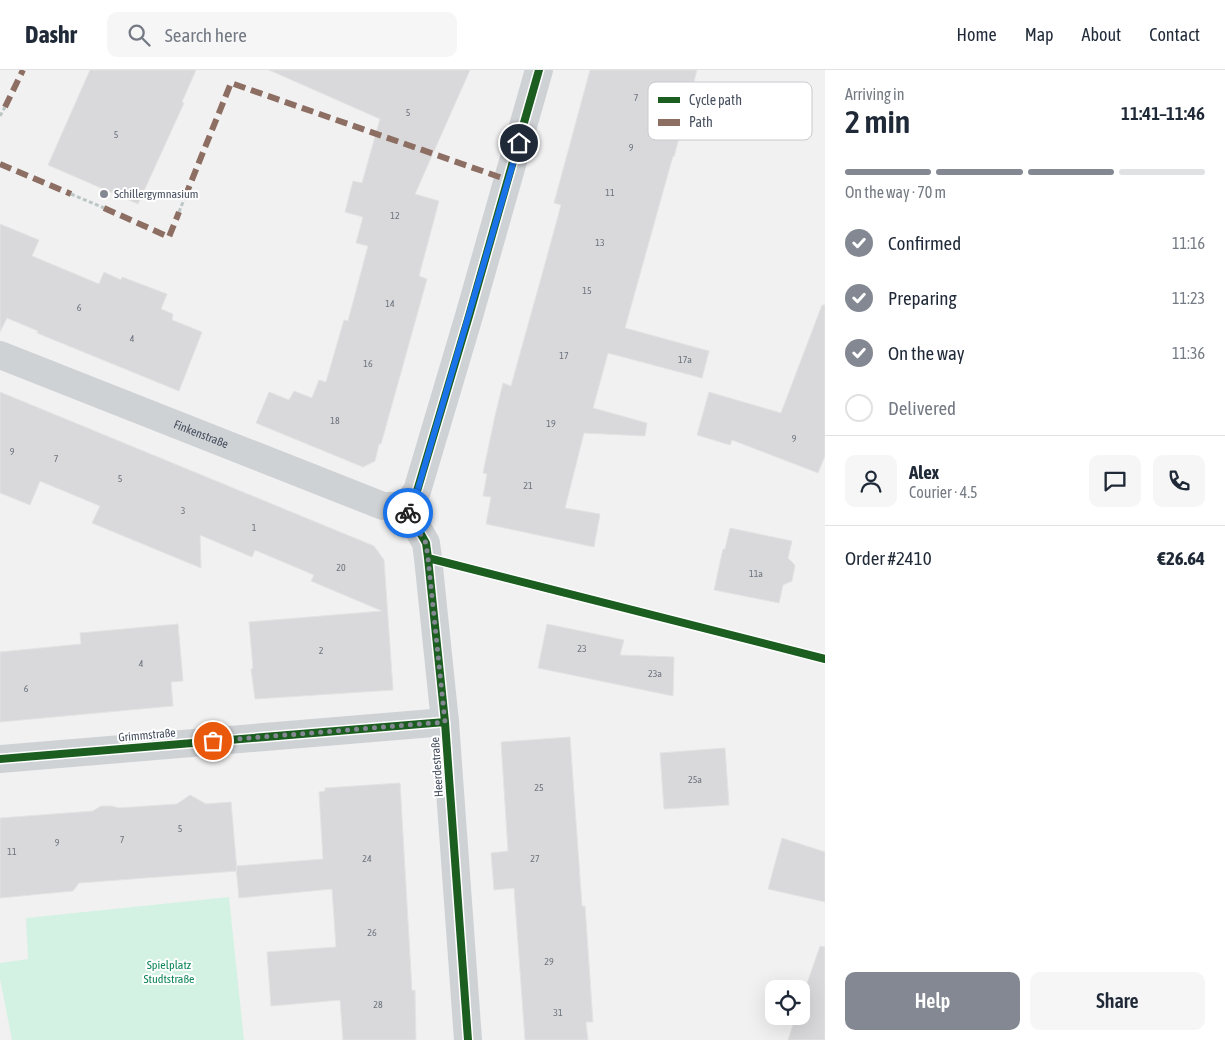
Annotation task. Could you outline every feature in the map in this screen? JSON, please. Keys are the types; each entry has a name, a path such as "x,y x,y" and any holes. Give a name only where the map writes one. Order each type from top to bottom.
{"street":[{"path":"404,506 417,492 539,70"},
{"name":"Finkenstraße","path":"0,355 383,506 404,506"},
{"name":"Heerdestraße","path":"404,506 426,543 445,722 468,1040"},
{"name":"Grimmstraße","path":"0,759 445,722"}],"path":[{"path":"0,116 5,107"},
{"path":"71,194 104,208"},
{"path":"179,212 185,197"}],"green space":[{"name":"Spielplatz Studtstraße","path":"229,897 244,1040 12,1040 0,979 0,963 28,959 26,918"}],"building":[{"path":"90,70 196,70 182,102 184,103 138,204 48,165"},
{"path":"269,70 470,70 415,194 439,201 419,276 427,279 381,444 379,444 375,461 363,467 256,423 269,392 289,400 294,391 312,398 319,380 326,382 344,320 348,321 368,246 356,243 363,217 345,212 353,181 362,183 380,119"},
{"path":"590,70 697,70 694,82 648,82 648,140 678,140 625,328 709,351 702,378 608,353 593,408 647,423 645,436 584,433 565,508 600,514 594,547 486,524 491,497 483,496 487,474 483,473 495,416 503,383 511,386 561,205 554,203"},
{"path":"0,224 39,240 32,256 99,284 104,272 121,280 122,277 167,294 161,309 173,314 172,320 202,332 179,391 37,333 38,331 7,318 0,332"},
{"path":"822,305 825,305 825,456 818,473 732,440 730,445 697,435 709,392 781,413"},
{"path":"0,392 374,546 384,560 393,690 255,699 251,669 253,668 249,622 382,611 311,581 314,575 255,550 252,557 200,535 201,568 92,523 100,506 40,481 30,505 0,493"},
{"path":"730,528 792,541 788,558 795,565 792,581 783,585 779,603 714,590 723,549 725,549"},
{"path":"178,624 183,681 171,682 173,706 0,722 0,652 81,644 80,633"},
{"path":"547,624 624,640 620,655 674,657 673,696 538,668"},
{"path":"570,737 582,906 585,906 593,1022 586,1022 588,1040 525,1040 514,888 494,890 491,853 508,851 501,742"},
{"path":"725,748 729,805 664,809 660,753"},
{"path":"400,783 412,991 415,990 416,1040 343,1040 340,1000 271,1006 267,952 336,947 332,889 239,898 236,866 323,859 319,792 325,791 325,788"},
{"path":"190,795 206,804 231,802 237,871 79,883 73,891 0,898 0,818 93,811 101,806 119,808 177,804"},
{"path":"782,838 825,852 825,902 768,889"},
{"path":"820,946 825,947 825,1040 788,1040 793,1025 810,1025 810,980 808,980"}],"marked path":[{"path":"5,107 23,70"},
{"path":"185,197 231,83 508,180"},
{"path":"0,164 71,194"},
{"path":"104,208 169,237 179,212"}],"cycle path":[{"path":"468,1040 445,722 428,558 426,543 405,506 417,491 539,70"},
{"path":"428,558 825,659"},
{"path":"0,759 445,722"}],"way so far":[{"path":"213,741 445,722 426,543 408,513"}],"place":[{"name":"Schillergymnasium","path":"104,194"}],"route":[{"path":"408,513 404,506 417,492 519,143"}]}
